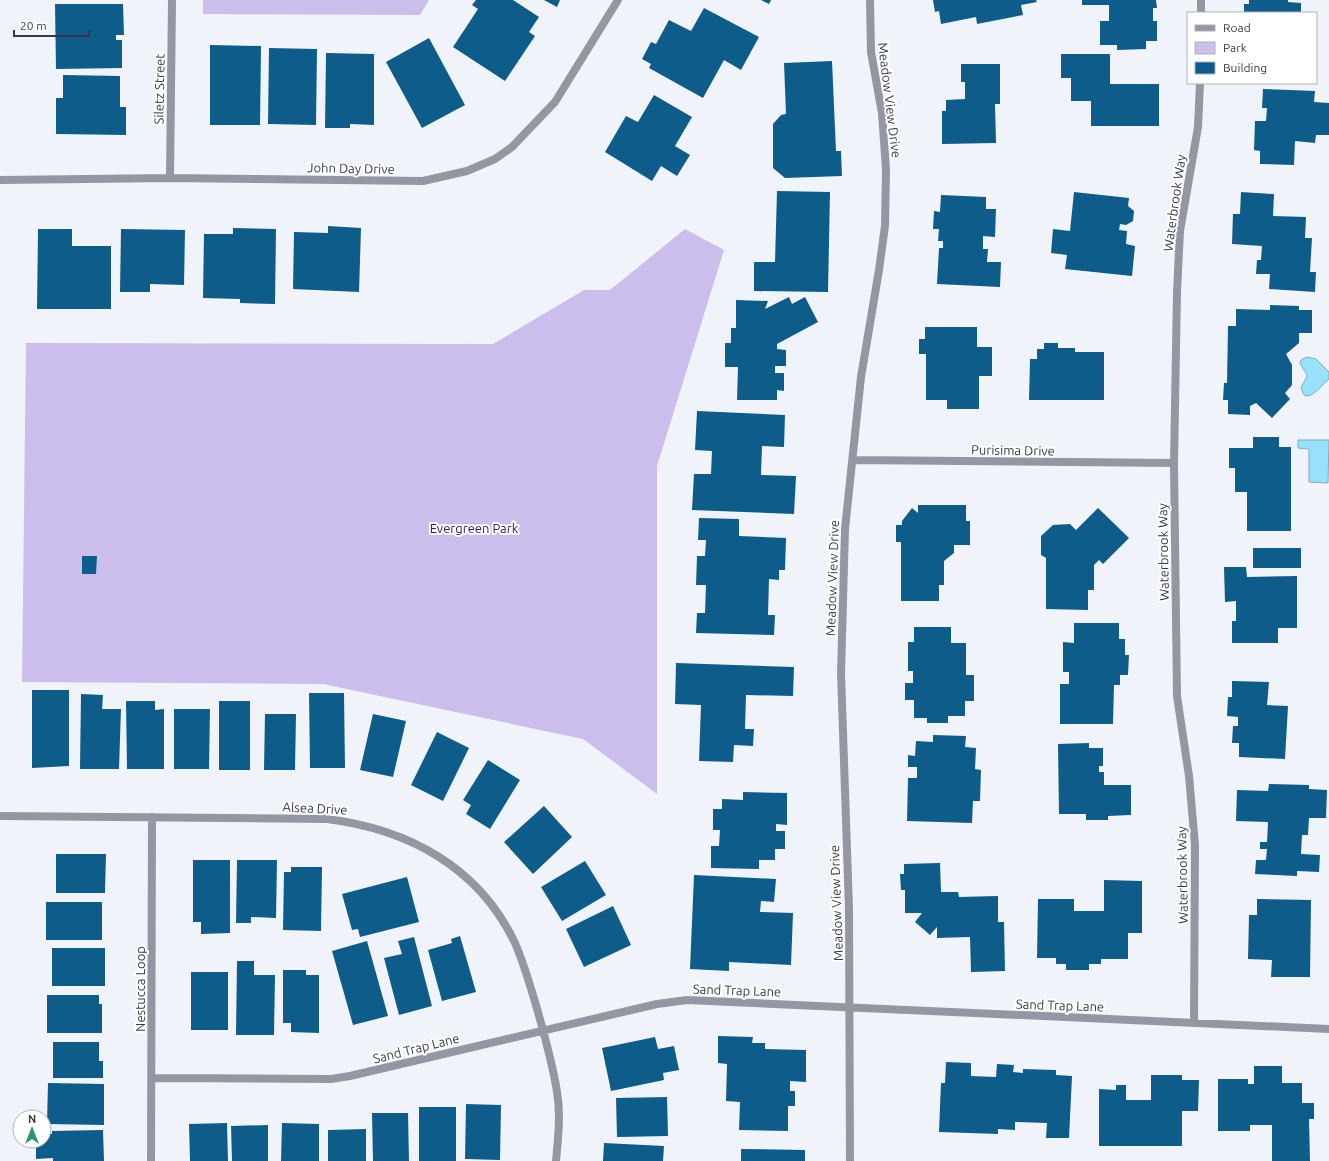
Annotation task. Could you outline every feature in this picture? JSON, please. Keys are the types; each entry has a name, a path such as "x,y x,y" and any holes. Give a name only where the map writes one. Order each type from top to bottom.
{"street":[{"name":"Siletz Street","path":"170,178 172,0"},
{"name":"John Day Drive","path":"0,180 170,178 423,181 467,171 495,158 512,147 555,102 618,0"},
{"name":"Meadow View Drive","path":"850,1161 849,908 841,673 845,529 862,377 880,270 885,226 886,170 882,113 871,52 870,0"},
{"path":"1201,0 1201,12"},
{"name":"Waterbrook Way","path":"1194,1022 1195,845 1190,782 1177,696 1174,463 1176,300 1180,232 1198,127 1200,84"},
{"name":"Purisima Drive","path":"853,460 1174,463"},
{"name":"Alsea Drive","path":"0,816 327,819 358,823 384,830 430,850 450,863 468,879 500,918 514,942 526,970 543,1030"},
{"name":"Nestucca Loop","path":"151,1161 152,817"},
{"name":"Sand Trap Lane","path":"152,1078 331,1079 350,1076 672,1001 810,1005 1329,1029"},
{"path":"543,1030 557,1093 559,1124 556,1161"}],"green space":[{"path":"203,0 429,0 420,15 203,14"},
{"name":"Evergreen Park","path":"685,229 724,250 657,466 657,794 583,739 323,684 22,682 26,343 493,344 584,290 610,290"}],"water":[{"path":"1307,357 1316,359 1329,372 1329,379 1316,392 1307,396 1304,395 1301,388 1307,376 1300,363 1301,360"},
{"path":"1298,440 1329,440 1328,483 1309,482 1309,449 1298,448"}],"building":[{"path":"476,0 513,0 539,17 529,32 535,36 505,81 453,47 478,9 472,5"},
{"path":"544,0 560,0 557,7"},
{"path":"761,0 771,0 769,4"},
{"path":"933,0 1036,0 1037,2 1021,5 1023,15 977,24 976,17 941,24 939,11 935,12"},
{"path":"1082,0 1156,0 1157,8 1153,8 1153,21 1157,21 1157,41 1146,41 1146,49 1117,50 1117,45 1100,45 1100,21 1109,21 1109,5 1082,5"},
{"path":"1249,0 1288,0 1288,2 1301,3 1301,12 1244,12 1244,4 1249,4"},
{"path":"55,4 123,4 124,35 116,35 116,40 122,40 122,68 56,69"},
{"path":"704,8 759,37 741,70 724,60 703,98 649,68 651,64 642,59 651,42 656,44 669,20 691,31"},
{"path":"429,38 465,105 422,128 386,62"},
{"path":"210,45 261,46 260,125 210,125"},
{"path":"269,48 317,49 316,125 268,124"},
{"path":"326,53 374,54 374,125 350,124 350,128 325,128"},
{"path":"1061,54 1110,54 1110,84 1159,84 1159,126 1091,126 1091,101 1071,101 1071,78 1061,78"},
{"path":"832,61 836,151 841,151 842,176 785,178 773,168 773,124 781,115 786,114 784,63"},
{"path":"961,64 1000,64 1000,104 995,104 996,143 942,144 942,111 946,111 946,100 965,99 965,82 961,82"},
{"path":"63,75 120,76 120,107 126,107 126,135 56,134 56,98 63,98"},
{"path":"1263,89 1315,91 1314,102 1329,103 1329,135 1316,135 1315,143 1295,141 1294,165 1260,164 1260,151 1254,150 1255,121 1266,121 1267,108 1262,108"},
{"path":"654,95 692,117 675,146 690,155 677,176 661,166 652,181 605,152 626,116 638,122"},
{"path":"777,191 830,192 828,292 754,291 754,262 775,262"},
{"path":"1074,192 1129,198 1128,206 1134,211 1133,221 1126,225 1120,224 1119,230 1127,231 1126,244 1135,246 1132,276 1065,269 1067,255 1051,253 1053,229 1070,231"},
{"path":"1241,192 1274,194 1273,216 1306,217 1305,238 1312,238 1310,272 1316,272 1315,292 1269,289 1270,274 1256,274 1257,260 1261,260 1262,246 1232,244 1233,214 1240,214"},
{"path":"941,195 986,197 986,209 996,209 995,237 983,236 983,249 988,249 987,262 1001,262 1000,287 937,284 939,248 943,248 943,241 938,241 939,229 933,229 934,211 940,212"},
{"path":"328,226 361,228 359,292 293,289 294,232 328,233"},
{"path":"233,228 276,229 275,304 240,303 240,299 203,298 204,234 233,234"},
{"path":"38,229 72,229 72,246 111,246 111,309 37,309"},
{"path":"121,229 185,230 184,285 150,284 150,292 120,292"},
{"path":"789,297 792,304 805,297 818,322 777,344 777,349 786,350 786,366 775,366 775,373 784,373 784,391 777,390 777,400 737,400 738,367 725,367 725,343 731,343 731,328 736,328 736,300 768,301 765,309"},
{"path":"1270,305 1299,306 1299,310 1312,310 1312,333 1299,333 1299,343 1286,354 1292,365 1292,385 1285,393 1290,399 1272,418 1256,403 1250,406 1250,415 1228,414 1228,400 1223,400 1224,383 1227,383 1228,326 1236,326 1236,309 1270,310"},
{"path":"925,327 977,327 977,347 992,347 992,376 979,376 979,409 947,409 947,400 926,400 926,354 919,354 919,339 925,339"},
{"path":"1044,343 1058,343 1058,348 1075,348 1075,352 1104,352 1104,400 1029,400 1030,359 1037,359 1037,349 1044,349"},
{"path":"697,411 785,415 784,447 762,446 761,475 796,476 794,514 692,510 694,474 711,474 712,451 695,450"},
{"path":"1253,437 1279,437 1279,447 1291,447 1291,531 1247,531 1247,492 1235,492 1235,468 1229,468 1229,448 1253,448"},
{"path":"918,505 966,505 966,521 970,521 970,545 954,545 954,553 944,561 944,585 939,585 939,601 901,601 901,542 896,542 896,525 902,525 902,521 912,508 918,513"},
{"path":"1098,508 1129,538 1103,564 1099,560 1094,565 1094,590 1088,590 1088,610 1046,609 1046,558 1041,555 1041,536 1053,525 1070,524 1076,530"},
{"path":"699,518 739,519 739,536 786,538 785,570 779,570 779,580 769,579 768,615 775,615 774,635 696,633 697,613 705,613 706,585 696,585 697,556 705,556 706,540 698,540"},
{"path":"1253,548 1301,548 1301,568 1253,568"},
{"path":"82,556 97,556 96,574 82,574"},
{"path":"1224,567 1246,567 1247,577 1297,576 1297,628 1278,628 1278,643 1232,643 1232,621 1236,621 1236,601 1225,602"},
{"path":"1074,623 1119,623 1119,639 1125,639 1125,655 1129,655 1128,675 1120,675 1120,685 1114,685 1113,724 1060,724 1060,684 1069,684 1069,672 1063,672 1063,642 1074,643"},
{"path":"914,627 951,627 951,643 966,643 966,675 974,675 974,701 965,701 965,716 948,716 948,723 927,723 927,718 914,718 914,700 905,700 905,683 913,683 913,671 908,671 908,642 914,642"},
{"path":"676,663 794,667 793,696 746,695 745,729 754,729 753,746 734,745 733,762 699,761 701,705 675,704"},
{"path":"1232,681 1269,682 1267,705 1288,706 1285,759 1239,757 1239,743 1232,743 1233,726 1238,726 1238,717 1227,716 1228,697 1232,697"},
{"path":"32,690 69,690 69,766 32,768"},
{"path":"309,693 344,693 345,768 310,768"},
{"path":"81,694 103,695 102,709 121,709 119,769 80,769"},
{"path":"126,701 155,701 155,710 164,709 164,769 127,769"},
{"path":"219,701 250,701 250,770 219,770"},
{"path":"174,709 210,709 209,769 174,769"},
{"path":"265,714 296,714 295,770 264,770"},
{"path":"373,714 406,721 393,777 360,770"},
{"path":"437,732 469,748 443,801 411,785"},
{"path":"933,735 966,736 965,747 976,748 975,769 981,770 980,801 973,801 972,823 907,821 908,778 917,778 917,767 908,767 908,755 915,756 916,741 933,742"},
{"path":"1089,743 1089,748 1103,748 1103,766 1099,766 1099,772 1104,772 1104,785 1131,785 1131,815 1108,816 1108,820 1086,820 1086,814 1059,814 1058,744"},
{"path":"488,760 520,780 490,829 466,814 471,805 463,800"},
{"path":"1269,784 1309,785 1309,789 1327,790 1326,818 1309,818 1308,835 1302,835 1301,854 1320,855 1319,872 1297,871 1297,876 1255,874 1256,860 1266,860 1267,849 1260,849 1260,842 1267,842 1268,822 1236,821 1237,790 1268,791"},
{"path":"743,792 787,793 787,825 776,824 776,831 785,831 785,849 775,849 775,860 759,860 759,869 711,868 711,846 719,846 720,830 713,830 713,809 722,809 722,799 743,800"},
{"path":"544,806 572,837 533,874 504,842"},
{"path":"56,854 106,854 105,893 56,893"},
{"path":"193,860 230,860 230,933 201,934 201,922 193,922"},
{"path":"237,860 277,860 276,918 251,917 251,923 236,923"},
{"path":"585,861 606,895 562,921 541,887"},
{"path":"940,863 941,892 958,892 959,897 998,896 998,922 1004,922 1005,971 971,972 970,937 937,938 937,927 930,935 915,922 922,913 905,913 905,890 901,890 900,874 904,874 904,864"},
{"path":"291,867 322,867 321,931 283,930 284,872 291,872"},
{"path":"694,875 776,879 774,902 761,901 760,912 793,913 791,965 729,962 729,971 690,969"},
{"path":"407,877 419,922 360,937 358,929 352,930 342,894"},
{"path":"1104,880 1142,881 1142,933 1128,933 1128,959 1101,959 1101,964 1089,964 1089,970 1066,970 1066,964 1056,964 1056,958 1037,958 1038,899 1074,899 1074,911 1104,911"},
{"path":"1257,899 1311,900 1310,977 1271,977 1272,960 1248,959 1249,915 1257,915"},
{"path":"46,902 102,902 102,940 46,940"},
{"path":"613,906 631,945 584,967 566,929"},
{"path":"460,936 476,992 442,1001 428,950 452,943 451,939"},
{"path":"414,937 432,1006 399,1015 384,958 402,954 398,941"},
{"path":"367,941 388,1016 353,1025 332,951"},
{"path":"52,948 105,948 105,986 52,986"},
{"path":"237,961 254,961 254,975 275,975 274,1035 236,1035"},
{"path":"283,970 306,970 306,975 319,975 319,1033 291,1032 291,1023 283,1023"},
{"path":"191,972 228,972 228,1030 191,1030"},
{"path":"47,995 99,995 99,1004 102,1004 102,1033 47,1033"},
{"path":"718,1036 753,1037 752,1043 765,1043 765,1049 806,1050 806,1082 790,1081 790,1091 795,1091 795,1106 788,1106 788,1131 739,1130 740,1102 726,1101 727,1064 718,1063"},
{"path":"655,1037 658,1049 674,1046 679,1070 663,1073 664,1080 611,1091 602,1048"},
{"path":"53,1042 99,1042 99,1061 103,1061 103,1078 53,1078"},
{"path":"946,1062 971,1063 971,1076 996,1077 997,1064 1014,1065 1013,1072 1023,1073 1023,1069 1056,1070 1056,1075 1072,1076 1069,1138 1046,1138 1047,1123 1015,1122 1015,1130 998,1129 998,1134 939,1132 941,1083 945,1083"},
{"path":"1254,1066 1282,1066 1282,1083 1302,1083 1302,1103 1314,1103 1314,1119 1309,1119 1310,1161 1272,1161 1272,1125 1250,1125 1250,1131 1218,1131 1218,1079 1248,1079 1248,1084 1254,1084"},
{"path":"1151,1075 1182,1075 1182,1080 1199,1080 1198,1111 1182,1111 1182,1146 1099,1146 1099,1089 1116,1090 1116,1085 1126,1085 1126,1100 1151,1100"},
{"path":"48,1083 104,1084 104,1125 52,1124 52,1109 47,1109"},
{"path":"667,1097 668,1136 617,1137 616,1098"},
{"path":"466,1104 501,1105 500,1160 465,1159"},
{"path":"419,1107 456,1107 456,1161 419,1161"},
{"path":"372,1113 408,1113 409,1161 373,1161"},
{"path":"227,1123 228,1161 190,1161 189,1124"},
{"path":"282,1123 319,1124 319,1161 281,1161"},
{"path":"268,1125 268,1161 232,1161 231,1126"},
{"path":"366,1129 366,1161 328,1161 328,1130"},
{"path":"103,1130 104,1161 53,1161 53,1158 36,1159 36,1149 52,1149 52,1131"},
{"path":"604,1143 664,1146 663,1161 603,1161"},
{"path":"741,1149 805,1150 805,1161 741,1161"}]}
